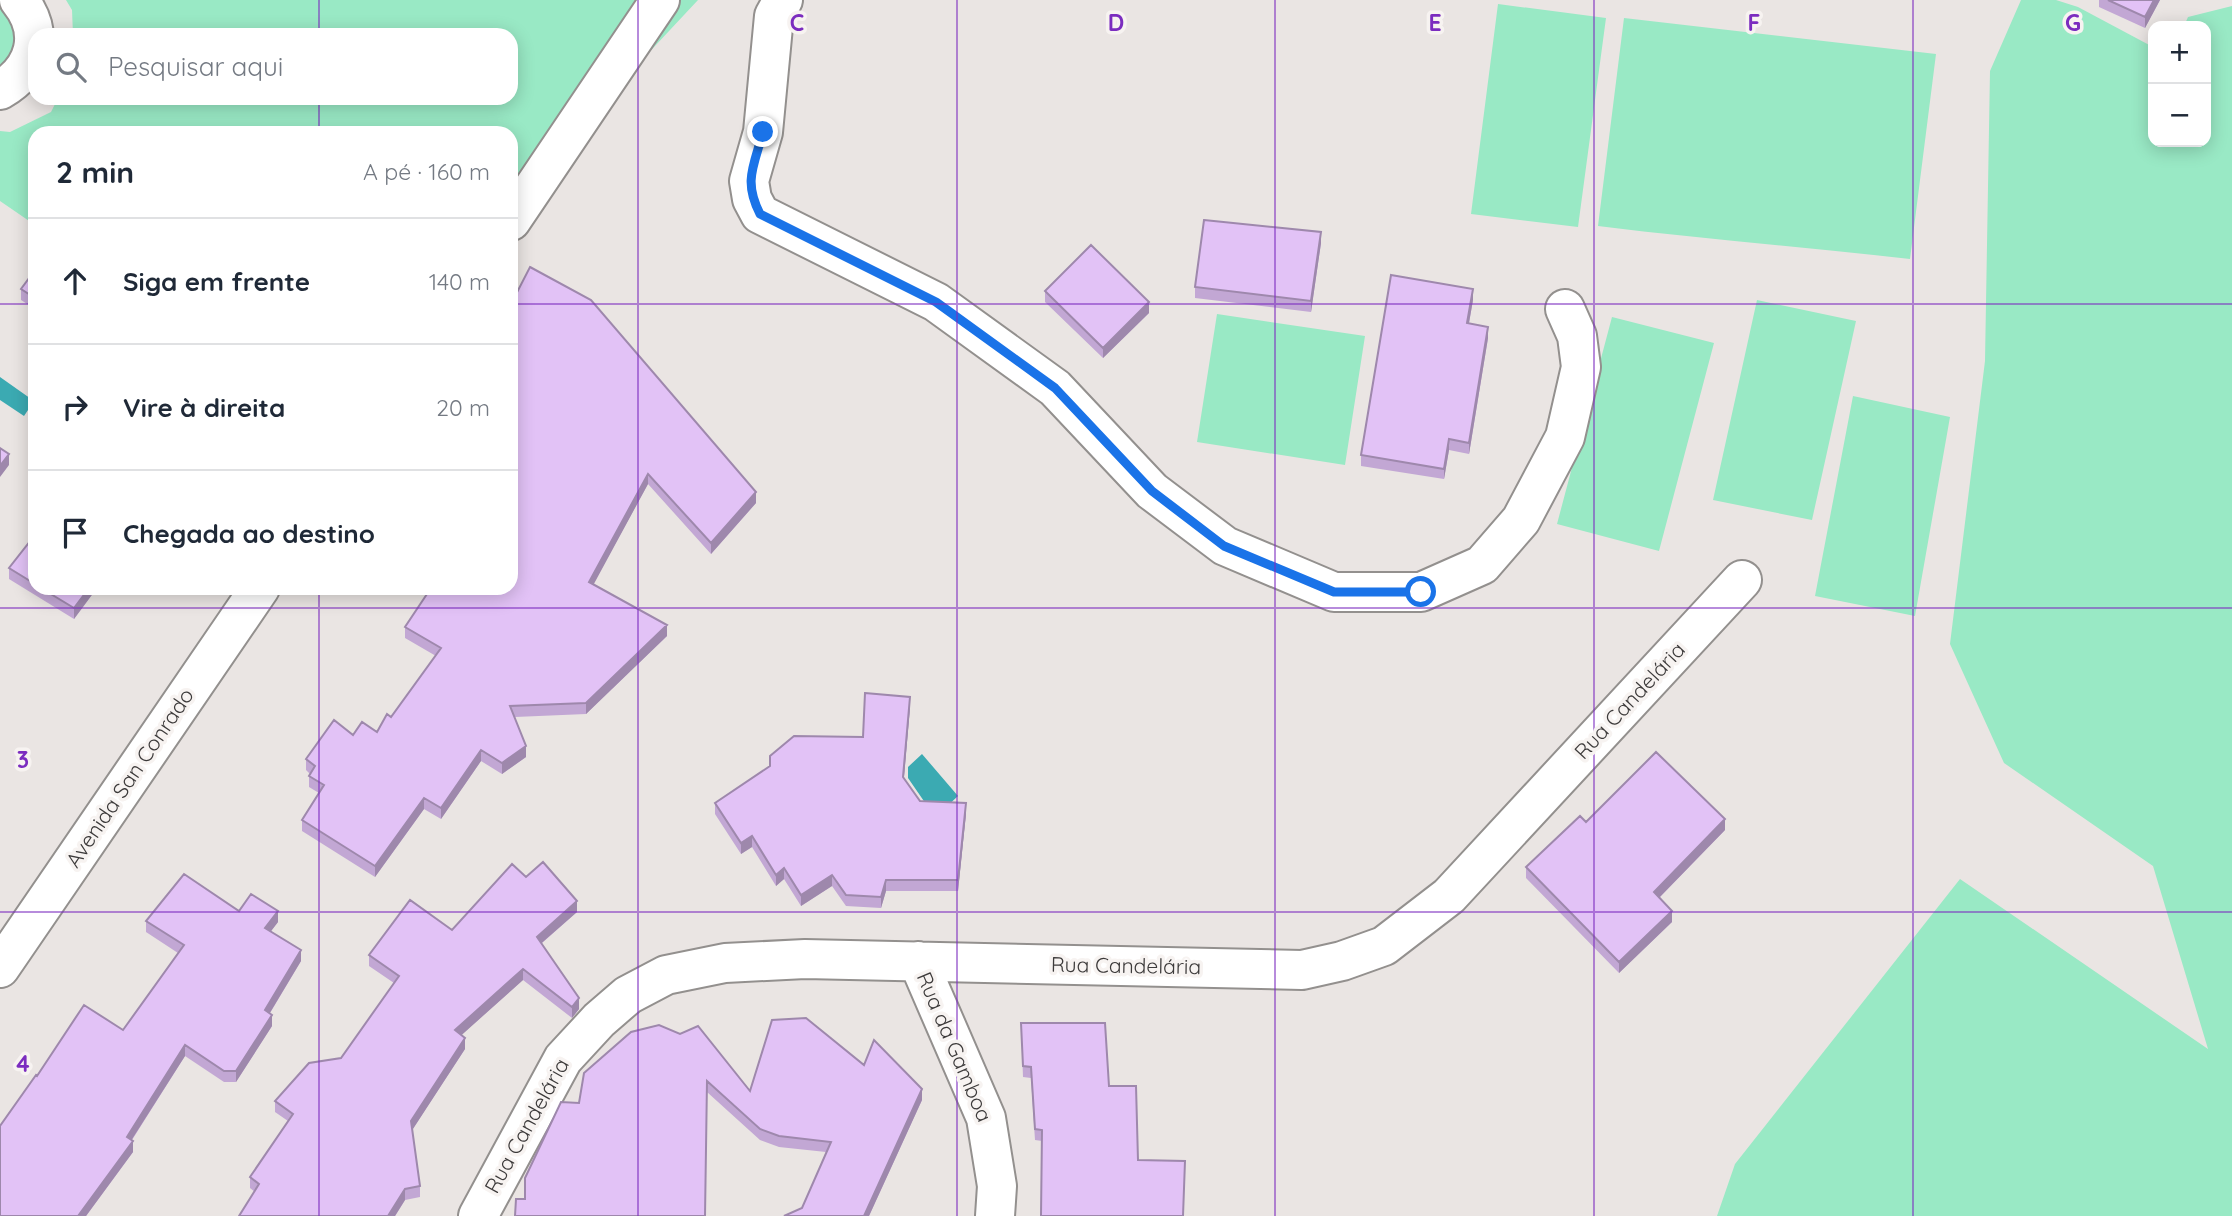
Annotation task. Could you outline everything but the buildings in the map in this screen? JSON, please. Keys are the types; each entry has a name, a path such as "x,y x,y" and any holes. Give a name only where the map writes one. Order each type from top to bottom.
{"street":[{"path":"19,0 30,17 33,28"},
{"path":"518,211 660,0"},
{"path":"783,0 774,16 763,132 749,181 752,199 760,214 936,302 1055,388 1152,491 1224,546 1334,592 1421,592 1482,565 1521,520 1565,437 1581,367 1577,336 1565,309"},
{"path":"0,90 14,82 28,63"},
{"name":"Rua Candelária","path":"478,1216 562,1059 599,1020 628,995 666,975 725,963 805,959 1302,970 1342,961 1384,946 1449,897 1742,580"},
{"name":"Avenida San Conrado","path":"0,968 255,595"},
{"name":"Rua da Gamboa","path":"918,961 986,1118 998,1186 995,1216"}],"green space":[{"path":"66,0 698,0 518,193 518,126 28,126 28,220 0,201 0,131 10,132 51,112 54,105 518,105 518,28 73,28 72,10"},
{"path":"2021,0 2056,0 2078,7 2148,44 2148,147 2211,147 2211,21 2186,21 2188,17 2232,6 2232,1216 1717,1216 1735,1164 1960,879 2208,1049 2153,866 2004,763 1950,644 1985,361 1990,71"},
{"path":"0,3 10,14 16,28 17,43 9,61 0,70"},
{"path":"1498,4 1606,18 1578,227 1471,214"},
{"path":"1624,18 1936,54 1910,259 1598,226"},
{"path":"1757,300 1856,321 1812,520 1713,500"},
{"path":"1217,314 1365,336 1345,465 1197,442"},
{"path":"1612,317 1714,343 1659,551 1557,524"},
{"path":"1853,396 1950,417 1915,616 1815,596"}],"water":[{"path":"0,377 28,397 28,410 24,416 0,400"},
{"path":"922,754 958,796 943,810 928,807 908,778 908,767"}],"route":[{"path":"763,132 749,181 752,199 760,214 936,302 1055,388 1152,491 1224,546 1334,592 1421,592"}]}
